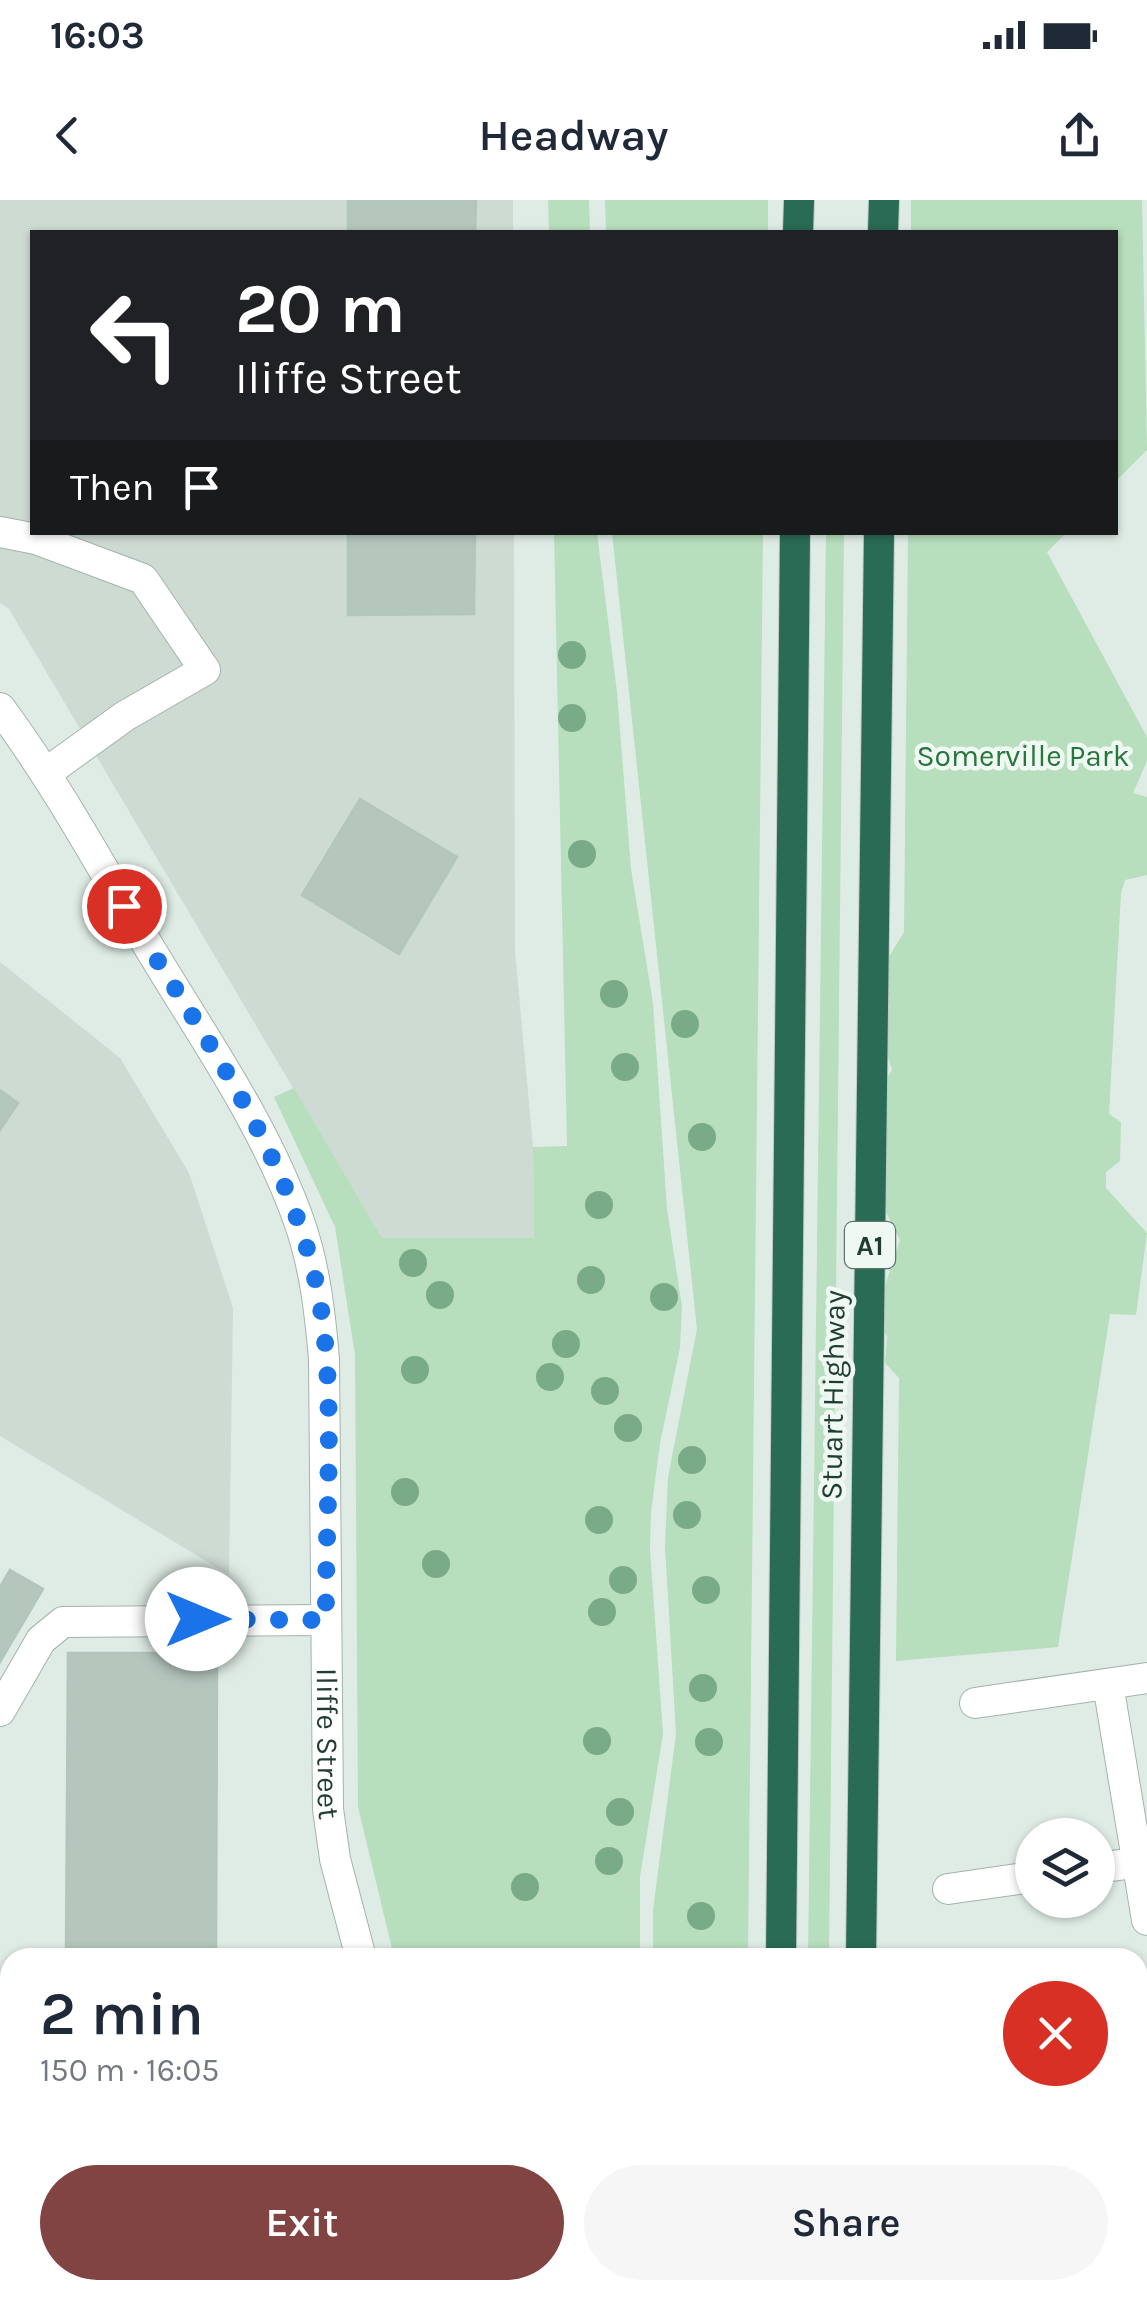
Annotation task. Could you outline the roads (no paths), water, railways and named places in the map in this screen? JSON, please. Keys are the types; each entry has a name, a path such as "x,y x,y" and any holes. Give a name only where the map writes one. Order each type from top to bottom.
{"highway":[{"path":"798,200 798,230"},
{"path":"883,230 884,200"},
{"name":"Stuart Highway","path":"781,1948 795,535"},
{"name":"Stuart Highway","path":"860,1948 879,535"}],"street":[{"path":"0,532 36,539 143,579 205,670 125,716 46,774"},
{"name":"Iliffe Street","path":"0,708 46,774 272,1157 300,1225 318,1295 324,1359 330,1836 358,1948"},
{"path":"0,1711 41,1640 63,1622 326,1620"},
{"path":"975,1704 1147,1678"},
{"path":"1108,1684 1147,1920"},
{"path":"1115,1866 1140,1862"},
{"path":"948,1889 1015,1879"}],"park label":[{"name":"Somerville Park","path":"1023,756"}]}
